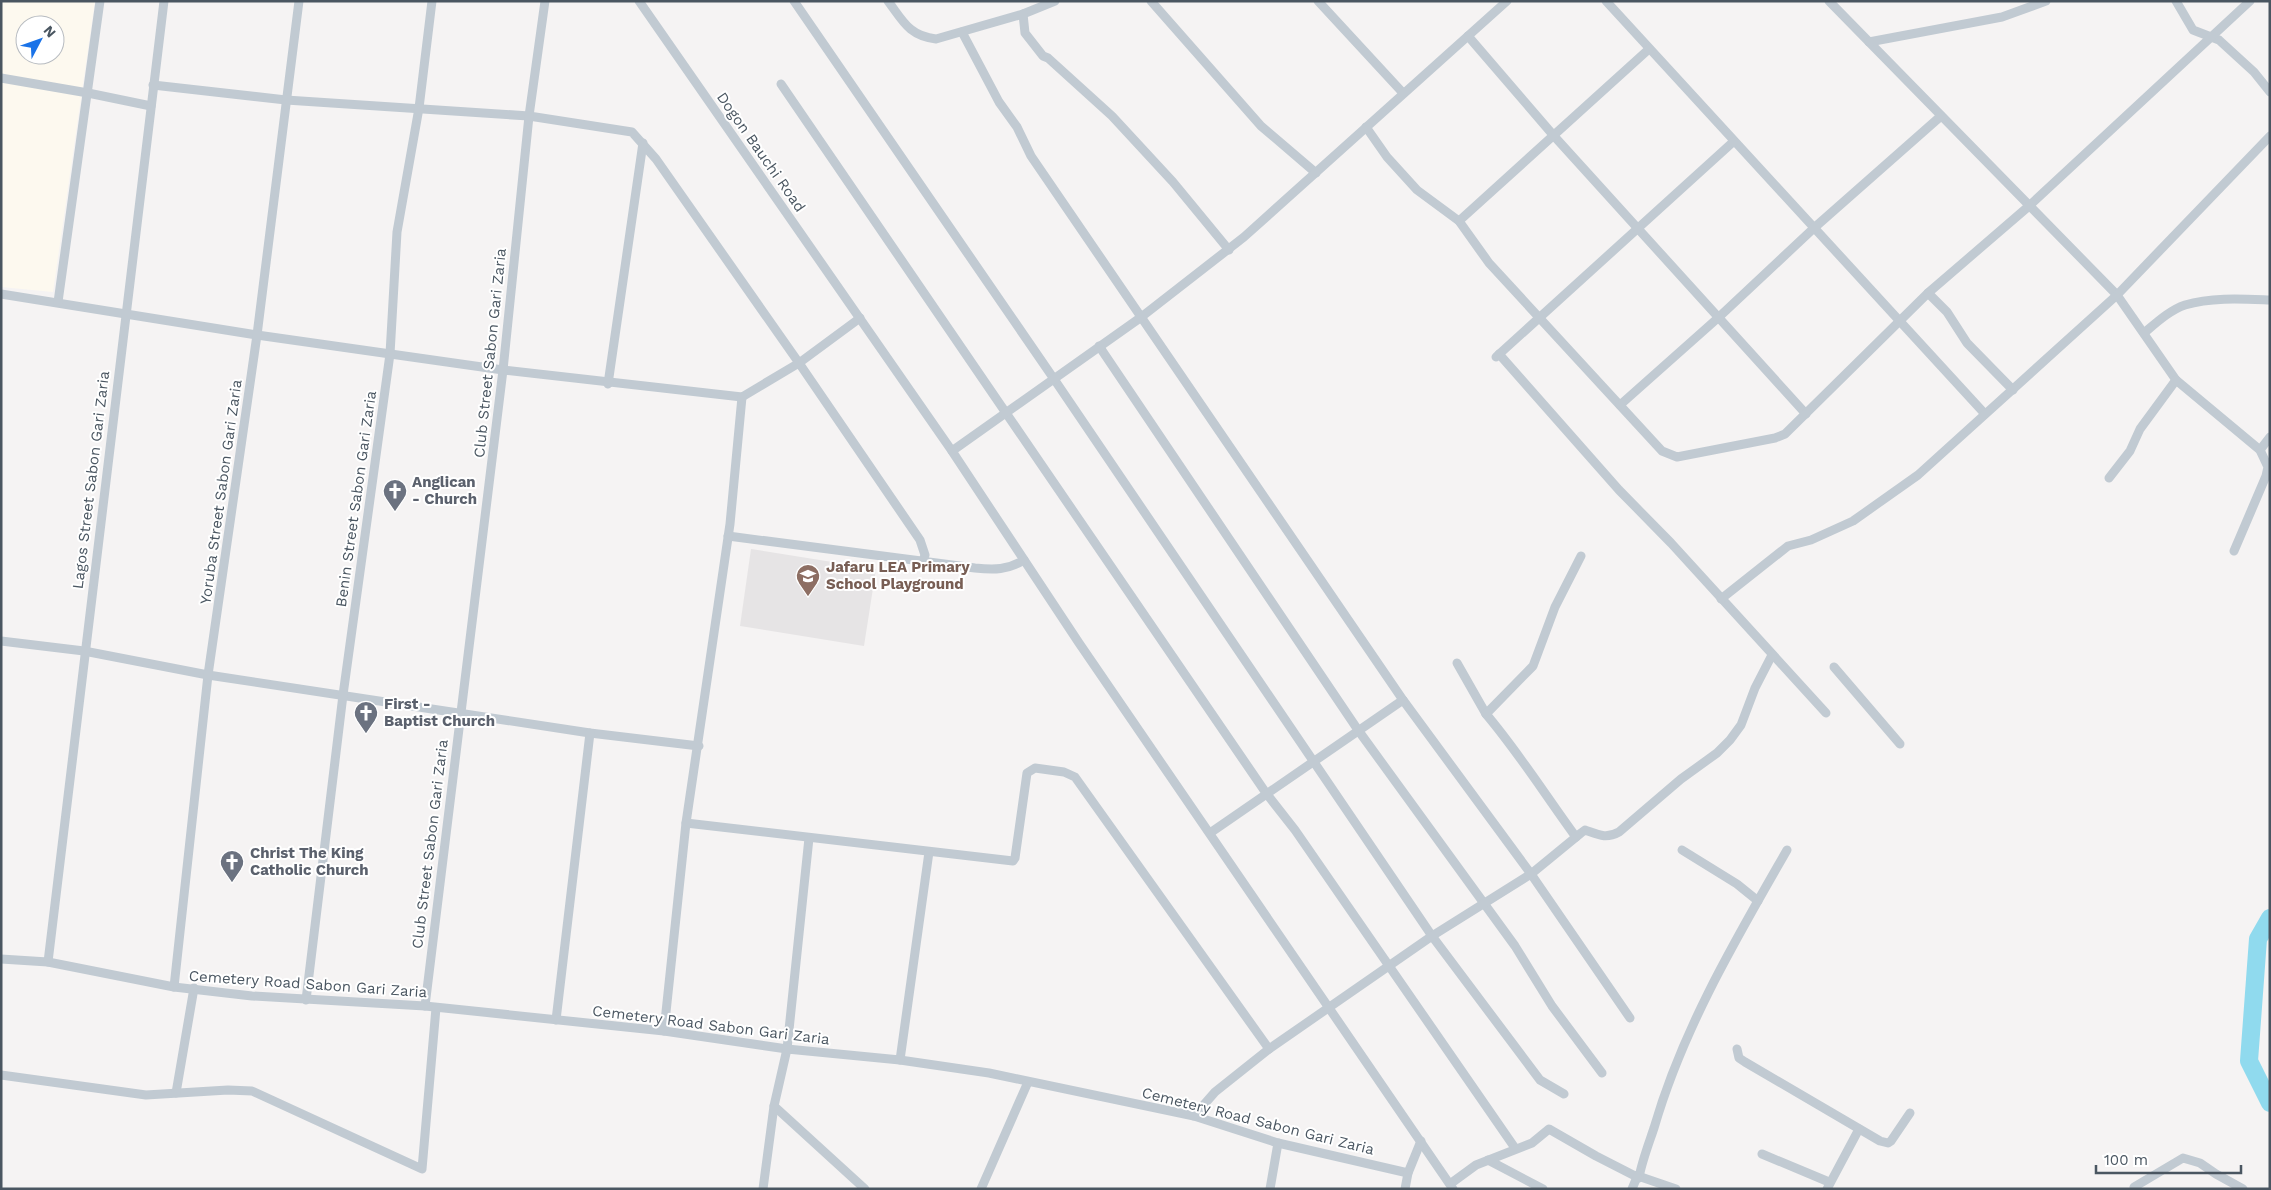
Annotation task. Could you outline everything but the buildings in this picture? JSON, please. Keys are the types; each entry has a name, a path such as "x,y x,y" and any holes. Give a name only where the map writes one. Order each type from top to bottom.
{"street":[{"path":"58,302 100,1"},
{"name":"Lagos Street Sabon Gari Zaria","path":"48,962 84,651 164,1"},
{"name":"Yoruba Street Sabon Gari Zaria","path":"174,987 208,675 257,335 299,1"},
{"name":"Benin Street Sabon Gari Zaria","path":"306,1000 343,695 390,354 398,232 419,108 432,1"},
{"name":"Club Street Sabon Gari Zaria","path":"425,1006 503,370 529,116 545,1"},
{"name":"Dogon Bauchi Road","path":"639,1 952,451 1327,1007 1452,1186"},
{"path":"794,1 1054,379 1432,936 1540,1080 1564,1094"},
{"path":"888,1 910,30 923,38 936,39 1023,14 1055,1"},
{"path":"1151,1 1262,126 1316,173"},
{"path":"1318,1 1403,94"},
{"path":"952,451 1140,318 1229,250 1506,1"},
{"path":"1606,1 1733,142 1985,414"},
{"path":"1829,1 2117,295 2176,380 2260,450 2268,467 2266,476 2234,551"},
{"path":"1868,42 2002,17 2046,1"},
{"path":"2176,1 2193,30 2219,40 2254,72 2270,92"},
{"path":"1366,127 1386,157 1418,190 1459,221 1489,263 1662,451 1677,457 1780,437 1806,414 1928,294 2029,206 2250,1"},
{"path":"1023,14 1024,33 1043,56 1048,58 1112,116 1173,182 1229,250"},
{"path":"962,32 999,102 1017,128 1031,156 1140,318 1403,700 1531,874 1630,1018"},
{"path":"1468,36 1554,136 1640,228 1806,414"},
{"path":"1459,221 1649,49"},
{"path":"1,78 151,106"},
{"path":"781,84 1266,793 1295,830 1515,1148"},
{"path":"153,85 286,100 529,116 632,132 656,159 920,540 925,555 923,561"},
{"path":"1620,405 1719,317 1814,228 1941,116"},
{"path":"1721,599 1788,546 1831,532 1878,505 1918,475 2117,295 2270,136"},
{"path":"1733,142 1498,355 1619,490 1826,713"},
{"path":"608,384 643,143"},
{"path":"1,294 125,312 257,335 503,370 608,384 742,397 799,363 860,318"},
{"path":"1928,294 1947,312 1967,343 2013,390"},
{"path":"2144,333 2167,314 2185,305 2241,298 2270,300"},
{"path":"1099,346 1358,730 1400,785 1514,946 1552,1006 1602,1073"},
{"path":"2109,478 2130,451 2140,429 2176,380"},
{"path":"664,1031 686,823 699,746 728,536 742,397"},
{"path":"2260,450 2270,437"},
{"path":"728,536 975,568 1003,569 1012,567 1024,560"},
{"path":"1486,714 1533,666 1555,607 1581,556"},
{"path":"1,641 84,651 208,675 590,733 699,746"},
{"path":"1194,1116 1215,1092 1269,1049 1432,936 1531,874 1586,830 1602,837 1610,837 1619,832 1681,779 1717,753 1741,726 1755,688 1772,654"},
{"path":"1457,663 1486,714 1513,746 1528,772 1576,837"},
{"path":"1834,666 1900,744"},
{"path":"1210,833 1403,700"},
{"path":"556,1020 590,733"},
{"path":"686,823 1013,861 1028,773 1035,768 1069,774 1075,778 1269,1049"},
{"path":"763,1189 774,1106 786,1049 809,838"},
{"path":"1682,850 1737,884 1758,901"},
{"path":"1632,1189 1678,1058 1706,994 1787,850"},
{"path":"900,1060 929,852"},
{"name":"Cemetery Road Sabon Gari Zaria","path":"1,959 48,962 174,987 252,996 425,1006 664,1031 786,1049 900,1060 990,1073 1194,1116 1278,1143 1408,1173"},
{"path":"176,1093 194,988"},
{"path":"1,1075 146,1095 228,1090 252,1092 422,1169 436,1008"},
{"path":"1737,1049 1739,1058 1745,1062 1859,1129 1888,1143 1910,1113"},
{"path":"981,1189 1028,1082"},
{"path":"774,1106 865,1189"},
{"path":"1452,1186 1476,1165 1515,1148 1532,1143 1549,1129 1596,1156 1638,1176 1676,1189"},
{"path":"1762,1154 1828,1185 1842,1163 1859,1129"},
{"path":"1405,1189 1408,1173 1421,1141"},
{"path":"1270,1189 1278,1143"},
{"path":"2134,1187 2183,1158 2200,1163 2243,1189"},
{"path":"1488,1160 1543,1189"}],"shaded area":[{"path":"1,1 95,1 53,292 1,287"},
{"name":"Jafaru LEA Primary School Playground","path":"751,549 876,569 864,646 740,626"}],"waterway":[{"path":"2270,918 2258,939 2249,1061 2270,1103"}],"place":[{"name":"Anglican - Church","path":"395,512"},
{"name":"Jafaru LEA Primary School Playground","path":"808,597"},
{"name":"First - Baptist Church","path":"366,734"},
{"name":"Christ The King Catholic Church","path":"232,883"}]}
